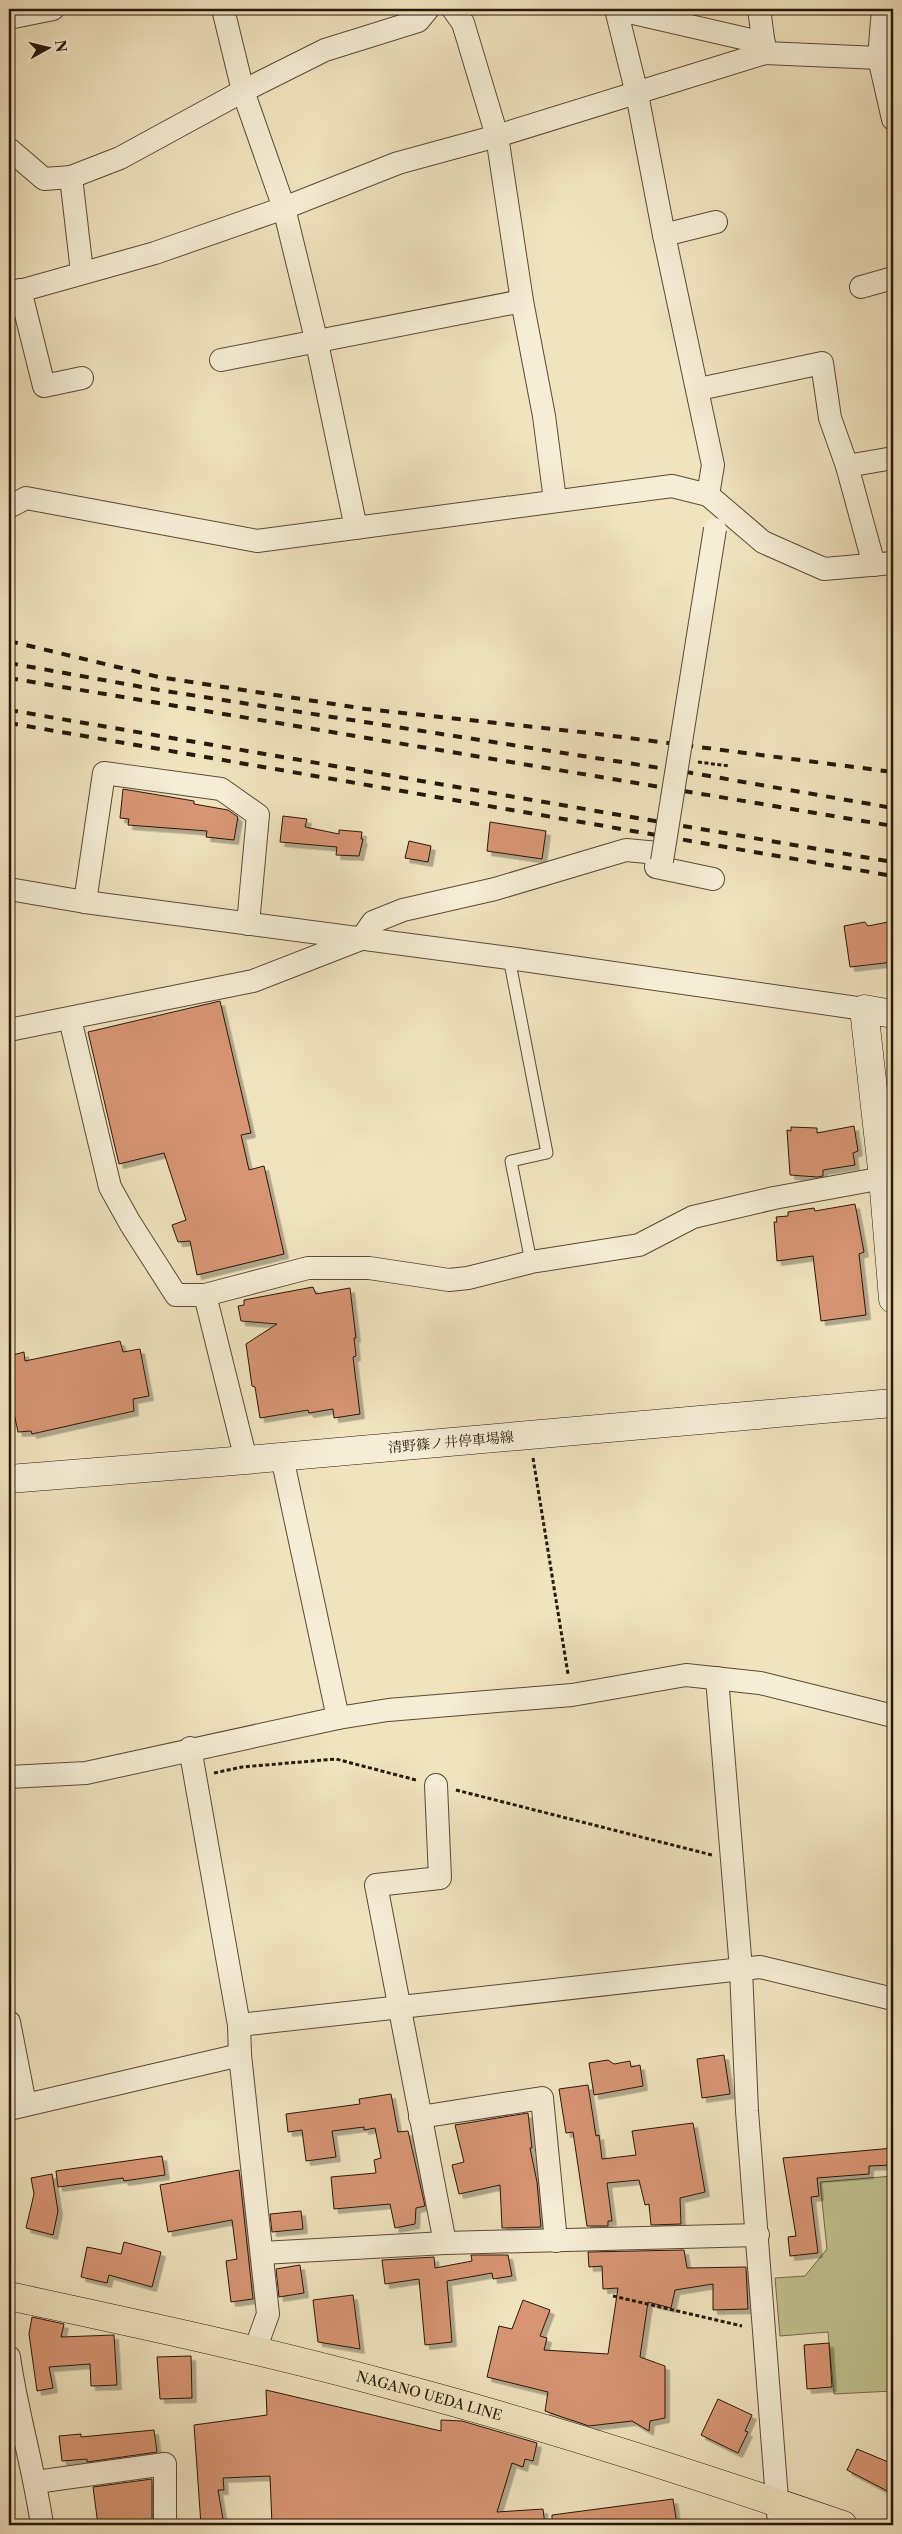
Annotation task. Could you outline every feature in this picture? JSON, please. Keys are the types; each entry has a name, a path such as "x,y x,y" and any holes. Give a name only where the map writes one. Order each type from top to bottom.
{"main road":[{"path":"893,1014 864,1009 883,1178 893,1299"},
{"name":"清野篠ノ井停車場線","path":"9,1479 893,1403"},
{"name":"NAGANO UEDA LINE","path":"9,2296 255,2350 524,2422 778,2514 843,2525"}],"street":[{"path":"9,18 52,9"},
{"path":"223,9 243,91 284,208 317,343 356,528"},
{"path":"9,149 44,179 71,177 120,158 243,91 325,50 418,21 428,9"},
{"path":"453,9 463,23 497,136 522,301 544,416 555,500"},
{"path":"708,495 713,464 664,236 636,94 616,9 765,48 879,58"},
{"path":"759,9 765,48"},
{"path":"883,9 879,58 893,119"},
{"path":"82,378 44,386 12,289 155,253 284,208 398,163 497,136 636,94 765,48"},
{"path":"71,177 82,272"},
{"path":"664,236 716,222"},
{"path":"862,287 893,278"},
{"path":"221,360 317,343 522,301"},
{"path":"9,507 26,498 257,541 672,486 708,495 763,542 824,569 883,564 830,418 822,363 698,389"},
{"path":"847,466 893,458"},
{"path":"662,861 715,530"},
{"path":"689,760 711,630"},
{"path":"85,902 104,773 221,788 258,815 248,924"},
{"path":"9,1030 253,981 361,939 373,922 403,910 495,890 626,850 658,854 656,866 713,879"},
{"path":"9,889 85,902 509,958 864,1009"},
{"path":"70,1019 110,1187 130,1223 176,1295 204,1295 308,1268 369,1268 449,1280 468,1278 531,1262 638,1245 692,1217 774,1198 883,1178"},
{"path":"204,1295 246,1460"},
{"path":"282,1456 338,1718"},
{"path":"9,1777 86,1773 190,1748 338,1718 388,1710 572,1695 686,1675 760,1683 893,1716"},
{"path":"717,1678 741,1969 747,2110 778,2514"},
{"path":"190,1748 239,2025 240,2055 268,2314 255,2350"},
{"path":"436,1785 440,1878 376,1885 445,2243"},
{"path":"239,2025 760,1967 893,1999"},
{"path":"9,2022 17,2107 240,2055"},
{"path":"420,2118 542,2098 556,2241"},
{"path":"262,2253 445,2243 758,2236"},
{"path":"9,2357 23,2434 36,2482 42,2525"},
{"path":"36,2482 165,2464 166,2525"}],"lane":[{"path":"509,958 546,1153 511,1161 531,1262"}],"path":[{"path":"689,760 729,766"},
{"path":"529,1435 572,1695"},
{"path":"196,1777 242,1768 336,1759 732,1860"},
{"path":"613,2296 765,2331"}],"green space":[{"path":"893,2176 893,2391 834,2394 828,2332 780,2336 775,2278 805,2276 827,2249 820,2182"}],"building":[{"path":"123,789 194,801 194,804 228,810 238,817 234,840 206,837 207,831 128,825 129,819 120,818"},
{"path":"283,816 307,819 305,827 339,834 339,830 362,832 361,839 363,839 359,856 336,855 337,847 280,842"},
{"path":"490,822 546,831 542,859 487,851"},
{"path":"409,841 431,846 428,862 405,858"},
{"path":"893,921 893,962 850,967 844,926 865,922 868,926"},
{"path":"220,1001 251,1133 241,1135 249,1170 264,1166 284,1254 197,1275 190,1241 178,1242 172,1225 186,1220 164,1153 119,1164 88,1032"},
{"path":"854,1126 858,1151 853,1153 855,1165 823,1170 823,1176 817,1177 790,1175 787,1130 791,1131 791,1127 817,1128 817,1133"},
{"path":"855,1204 864,1252 859,1254 866,1315 821,1321 813,1256 777,1261 774,1222 777,1222 776,1217 788,1216 788,1212 814,1208 815,1211"},
{"path":"313,1287 316,1294 350,1288 356,1338 354,1338 356,1356 353,1357 360,1414 334,1418 333,1409 309,1413 308,1410 260,1418 255,1387 252,1386 246,1344 277,1324 241,1321 238,1306 244,1305 244,1300"},
{"path":"120,1341 123,1352 140,1349 149,1396 133,1399 134,1411 32,1434 31,1431 18,1432 9,1391 9,1356 24,1352 25,1361"},
{"path":"724,2055 730,2094 702,2098 697,2059"},
{"path":"608,2060 614,2064 630,2061 631,2067 640,2065 643,2086 594,2095 589,2063"},
{"path":"588,2085 596,2136 599,2135 602,2159 636,2155 632,2131 693,2123 705,2192 680,2198 681,2224 651,2225 649,2204 645,2205 639,2180 607,2183 612,2221 608,2221 608,2226 587,2226 573,2132 566,2133 559,2089"},
{"path":"391,2094 398,2132 408,2131 425,2206 416,2208 415,2224 395,2228 390,2204 334,2209 331,2177 376,2173 374,2160 381,2158 375,2128 364,2130 364,2127 332,2131 336,2157 306,2161 302,2130 288,2132 286,2114 360,2104 359,2099"},
{"path":"528,2113 532,2148 530,2148 537,2182 541,2227 502,2228 500,2185 459,2194 452,2165 464,2162 455,2125"},
{"path":"893,2148 893,2165 869,2166 869,2174 817,2178 819,2196 811,2197 818,2253 790,2256 788,2237 796,2236 783,2158"},
{"path":"162,2156 165,2175 124,2181 123,2178 58,2187 56,2171"},
{"path":"239,2170 253,2299 231,2302 226,2261 237,2259 232,2220 168,2232 160,2185"},
{"path":"52,2174 58,2211 53,2235 26,2228 34,2194 31,2178"},
{"path":"301,2211 303,2229 272,2232 270,2214"},
{"path":"124,2242 161,2252 152,2287 109,2275 107,2283 81,2277 87,2247 121,2254"},
{"path":"684,2250 687,2268 746,2267 748,2309 713,2310 713,2284 675,2290 671,2308 648,2302 640,2357 665,2366 665,2418 650,2421 649,2431 632,2421 589,2426 545,2411 548,2392 487,2377 499,2326 512,2329 523,2300 550,2310 540,2336 547,2338 544,2350 608,2354 618,2288 603,2289 602,2266 589,2267 588,2252"},
{"path":"471,2255 508,2255 512,2276 493,2279 492,2273 447,2281 452,2342 425,2345 419,2279 385,2284 382,2260 434,2257 435,2268 472,2261"},
{"path":"300,2265 304,2293 279,2297 276,2269"},
{"path":"353,2295 360,2349 318,2342 313,2300"},
{"path":"32,2317 64,2324 61,2337 114,2335 117,2385 91,2386 90,2364 49,2367 53,2388 37,2391 29,2334"},
{"path":"829,2343 832,2387 807,2389 804,2345"},
{"path":"191,2356 192,2398 160,2399 157,2357"},
{"path":"266,2390 441,2431 441,2420 462,2421 537,2443 533,2461 525,2459 523,2467 512,2463 497,2512 543,2509 545,2525 272,2525 270,2476 223,2478 224,2490 218,2490 224,2525 201,2525 194,2425 267,2415"},
{"path":"718,2399 752,2415 745,2431 748,2432 738,2453 701,2435"},
{"path":"154,2430 157,2452 87,2462 87,2459 62,2461 59,2436 81,2434 81,2437"},
{"path":"857,2449 893,2464 893,2494 847,2470"},
{"path":"152,2479 152,2525 98,2525 93,2487"},
{"path":"673,2499 677,2525 552,2525 552,2515"}],"railway":[{"path":"9,641 159,677 366,709 590,733 893,772"},
{"path":"9,663 159,690 692,773 893,808"},
{"path":"9,678 893,826"},
{"path":"9,710 893,862"},
{"path":"9,723 893,876"}]}
